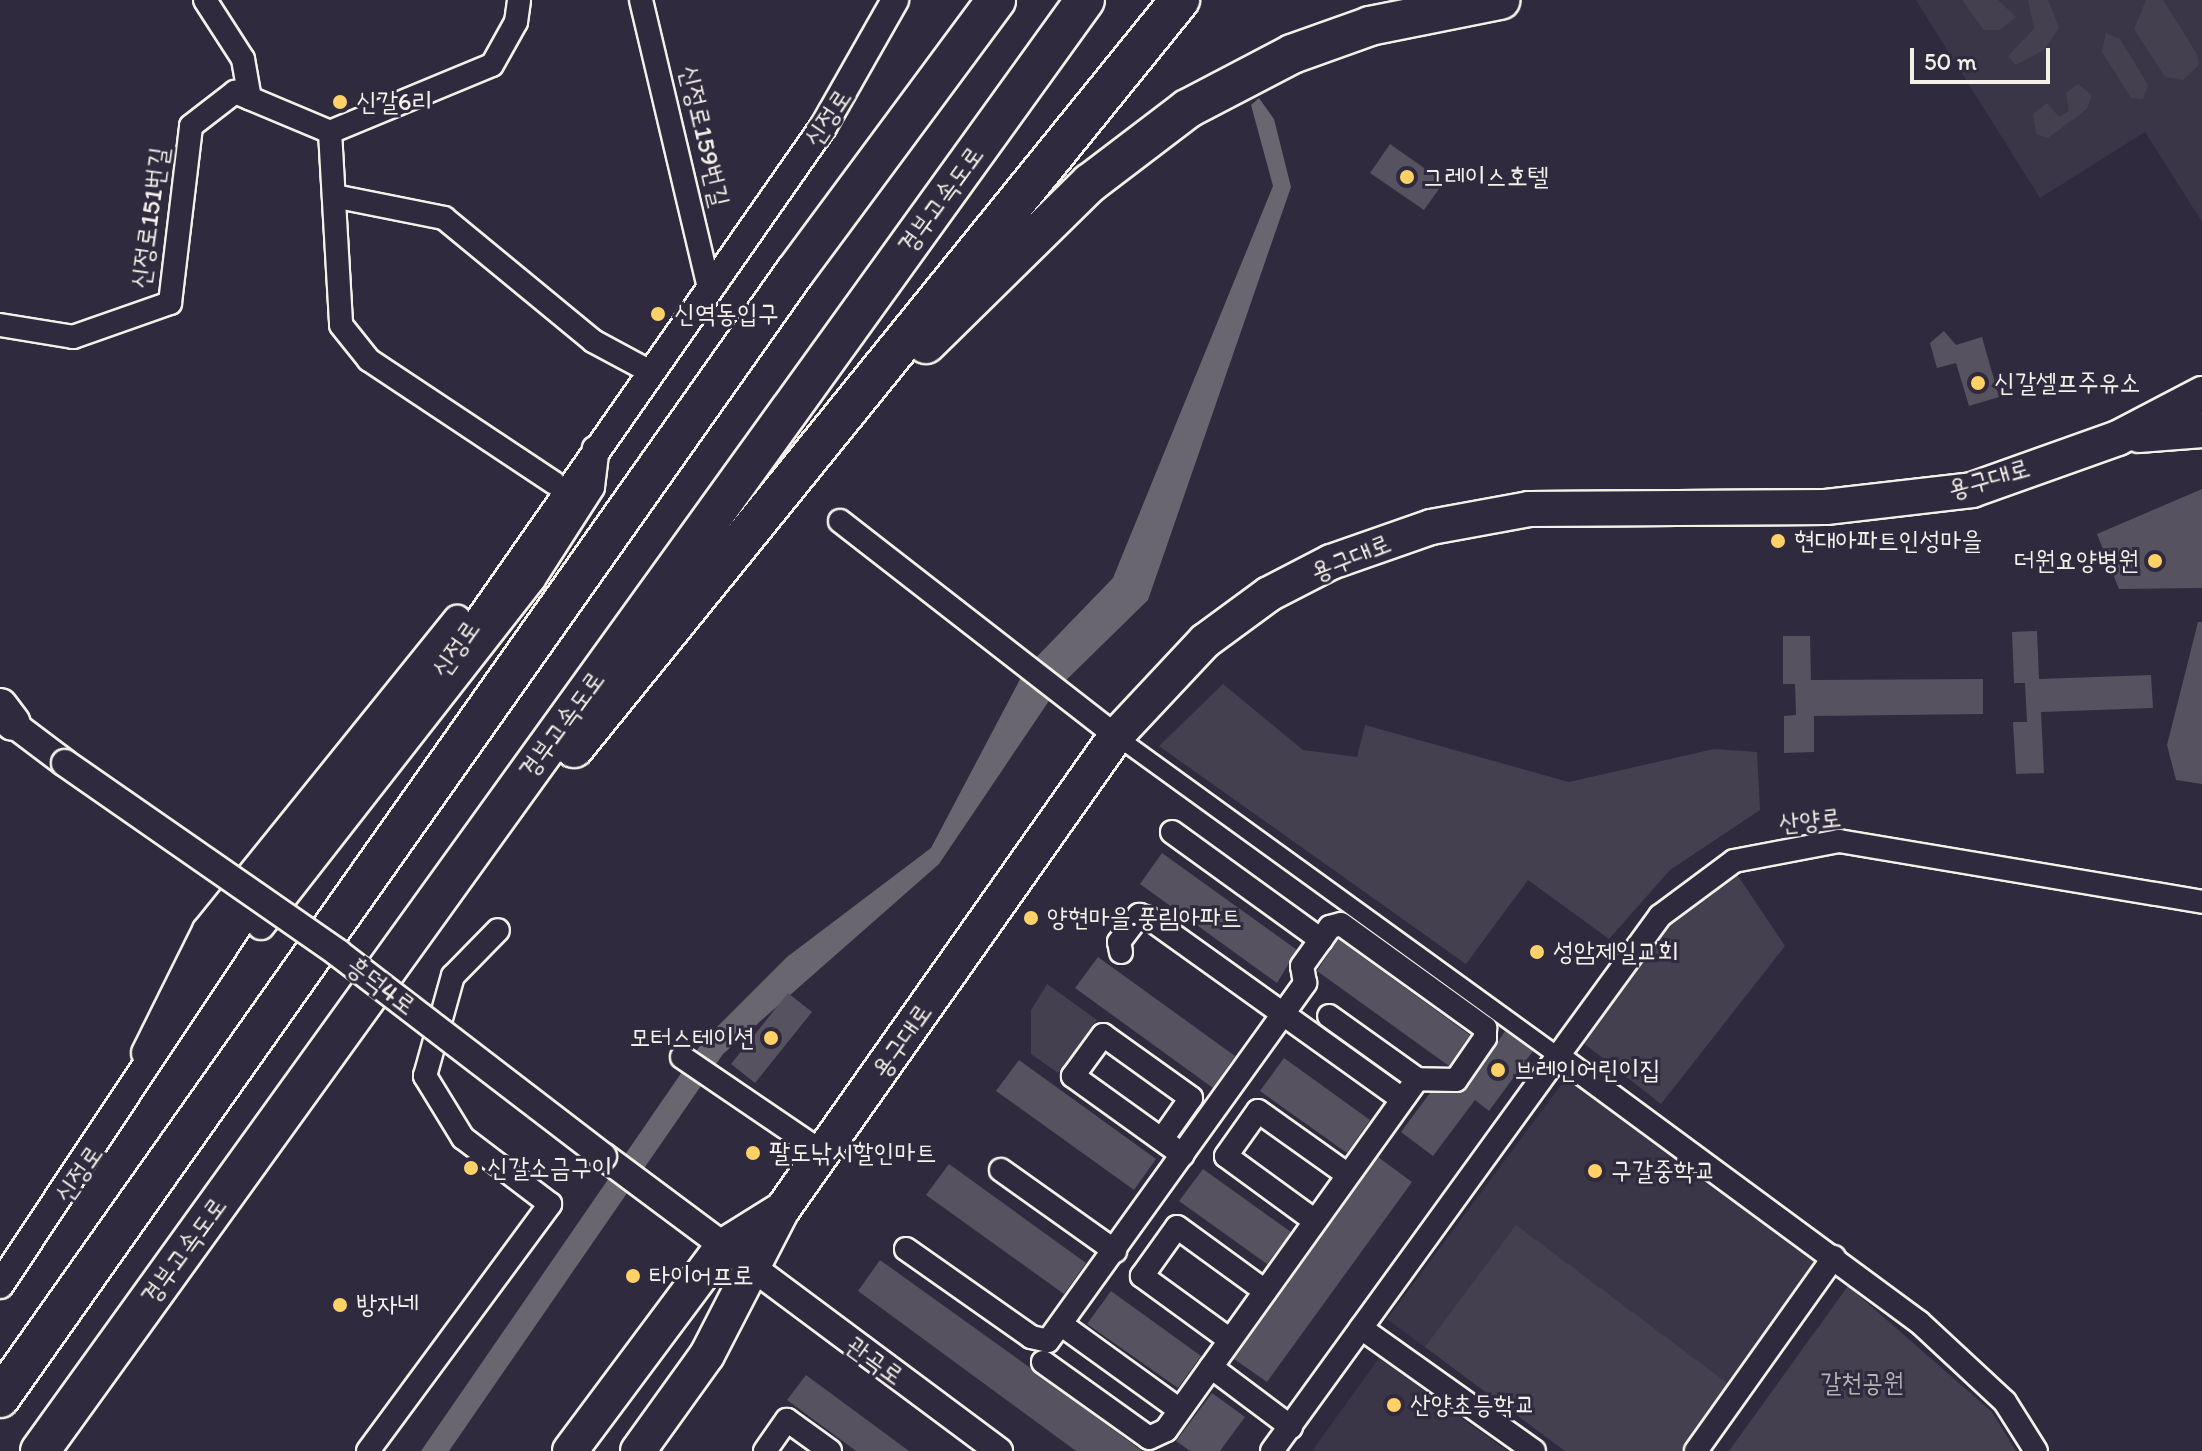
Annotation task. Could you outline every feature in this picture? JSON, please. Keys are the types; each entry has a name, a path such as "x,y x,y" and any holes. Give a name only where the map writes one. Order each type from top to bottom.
{"highway":[{"path":"870,171 971,0"},
{"path":"0,1398 870,171 996,0"},
{"name":"경부고속도로","path":"40,1451 1085,0"},
{"path":"395,957 790,489 1180,0"},
{"path":"790,489 876,394 1132,147 1292,54 1370,26 1500,0"}],"main road":[{"name":"용구대로","path":"638,1451 707,1355 782,1210 1116,736 1205,641 1269,594 1431,527 1529,509 1826,507 1972,490 2118,438 2202,394"},
{"path":"2118,438 2202,430"},
{"name":"용구대로","path":"570,1451 722,1247 782,1210"},
{"name":"용구대로","path":"616,1451 752,1270"}],"street":[{"path":"205,0 243,59 250,98 330,132 492,65 516,22 519,0"},
{"name":"신정로159번길","path":"641,0 708,284"},
{"name":"신정로","path":"0,1285 124,1108 275,871 450,661 597,441 837,104 895,0"},
{"name":"신정로151번길","path":"0,325 73,337 170,303 191,126 235,92 250,98"},
{"path":"330,132 339,197 341,325 369,360 554,483"},
{"path":"339,197 444,218 593,341 647,370"},
{"path":"124,1108 166,1003 206,930 431,655 554,483 597,441"},
{"path":"124,1108 172,1062 234,961 532,579 591,487 597,441"},
{"path":"840,521 1075,698 1116,736 1834,1257 2005,1402 2036,1451"},
{"name":"흥덕4로","path":"3,715 65,763 338,953 752,1270"},
{"path":"1172,832 1321,940"},
{"name":"산양로","path":"1272,1451 1660,916 1734,861 1839,841 2202,902"},
{"path":"1121,952 1119,942 1139,915 1149,918 1402,1099"},
{"path":"906,1249 1031,1337 1048,1341 1305,983 1302,966 1321,940 1341,924 1485,1028 1456,1080 1417,1079 1329,1016"},
{"path":"368,1451 550,1204 463,1138 425,1076 453,976 498,930"},
{"path":"1162,1139 1191,1098 1103,1035 1073,1076 1183,1155"},
{"path":"682,1057 823,1153"},
{"path":"1043,1362 1149,1438 1163,1442 1180,1410 1417,1079"},
{"path":"1315,1221 1226,1156 1258,1111 1348,1175"},
{"path":"1001,1170 1115,1251"},
{"path":"1230,1340 1142,1276 1150,1264 1177,1227 1265,1291"},
{"path":"1696,1451 1834,1257"},
{"name":"관곡로","path":"752,1270 999,1451"},
{"path":"1062,1325 1180,1410"},
{"path":"1361,1328 1534,1451"},
{"path":"1211,1367 1291,1427"},
{"path":"765,1451 787,1420 830,1451"}],"shaded area":[{"path":"1916,0 2202,0 2202,222 2145,132 2040,198"},
{"path":"1259,98 1274,119 1291,187 1148,600 1057,689 939,864 723,1054 449,1451 421,1451 704,1040 787,957 931,848 1026,668 1113,578 1273,186 1251,105"},
{"name":"구갈중학교","path":"1567,1077 1820,1265 1682,1451 1565,1451 1387,1319"},
{"name":"산양초등학교","path":"1379,1358 1507,1451 1312,1451"}],"green space":[{"path":"1962,0 1998,0 2016,17 2000,30 1984,30"},
{"path":"2028,0 2048,0 2059,28 2044,50 2016,65 2008,56 2034,29"},
{"path":"2146,0 2163,0 2197,54 2199,65 2183,80 2165,77 2134,29"},
{"path":"2106,33 2120,39 2148,85 2143,99 2131,98 2102,52"},
{"path":"2078,84 2092,95 2087,109 2048,138 2036,134 2033,114 2047,103 2059,117 2069,111 2066,93"},
{"path":"1223,684 1303,750 1357,757 1365,725 1569,782 1714,749 1757,752 1760,810 1670,870 1609,939 1528,880 1466,964 1159,746"},
{"path":"1734,870 1785,946 1661,1104 1577,1038 1667,920"},
{"path":"1047,984 1097,1020 1058,1073 1031,1054 1031,1010"},
{"path":"1516,1225 1731,1386 1682,1451 1565,1451 1425,1347"},
{"name":"갈천공원","path":"1848,1286 1992,1412 2016,1451 1729,1451"}],"building":[{"name":"그레이스호텔","path":"1390,144 1444,182 1424,210 1370,173"},
{"name":"신갈셀프주유소","path":"1944,331 1956,345 1982,337 1999,397 1969,406 1956,363 1937,368 1930,343"},
{"name":"더원요양병원","path":"2202,489 2202,588 2119,589 2097,534"},
{"name":"더원요양병원","path":"2198,622 2202,622 2202,784 2176,780 2167,745"},
{"path":"2037,631 2039,679 2151,675 2153,708 2041,712 2044,773 2016,774 2013,722 2027,722 2025,683 2014,683 2012,632"},
{"path":"1783,636 1810,636 1811,680 1983,679 1983,714 1814,716 1814,752 1784,753 1784,716 1796,715 1795,684 1783,684"},
{"path":"1162,853 1297,950 1277,983 1140,884"},
{"path":"1338,939 1470,1035 1449,1066 1317,971"},
{"path":"1098,957 1235,1056 1213,1088 1075,988"},
{"name":"모터스테이션","path":"788,993 812,1012 755,1083 731,1064"},
{"path":"1505,1031 1533,1051 1489,1111 1475,1100 1433,1156 1401,1132 1430,1093 1467,1088"},
{"path":"1284,1058 1370,1120 1347,1153 1260,1091"},
{"path":"1019,1060 1156,1159 1134,1190 996,1091"},
{"path":"1378,1157 1412,1182 1267,1382 1234,1359"},
{"path":"949,1164 1086,1263 1064,1294 926,1195"},
{"path":"1203,1169 1291,1232 1267,1264 1179,1201"},
{"path":"880,1260 1142,1451 1076,1451 858,1291"},
{"path":"1111,1291 1201,1356 1178,1388 1087,1324"},
{"path":"806,1375 909,1451 856,1451 787,1400"},
{"path":"1212,1393 1245,1417 1220,1451 1190,1451 1176,1441"}],"place":[{"name":"신갈6리","path":"340,102"},
{"name":"그레이스호텔","path":"1407,177"},
{"name":"신역동입구","path":"658,314"},
{"name":"신갈셀프주유소","path":"1978,383"},
{"name":"현대아파트인성마을","path":"1778,541"},
{"name":"더원요양병원","path":"2155,561"},
{"name":"양현마을.풍림아파트","path":"1031,918"},
{"name":"성암제일교회","path":"1537,952"},
{"name":"모터스테이션","path":"771,1038"},
{"name":"브레인어린이집","path":"1498,1070"},
{"name":"팔도낚시할인마트","path":"753,1153"},
{"name":"신갈소금구이","path":"471,1168"},
{"name":"구갈중학교","path":"1595,1171"},
{"name":"타이어프로","path":"633,1276"},
{"name":"방자네","path":"340,1305"},
{"name":"산양초등학교","path":"1394,1405"}]}
